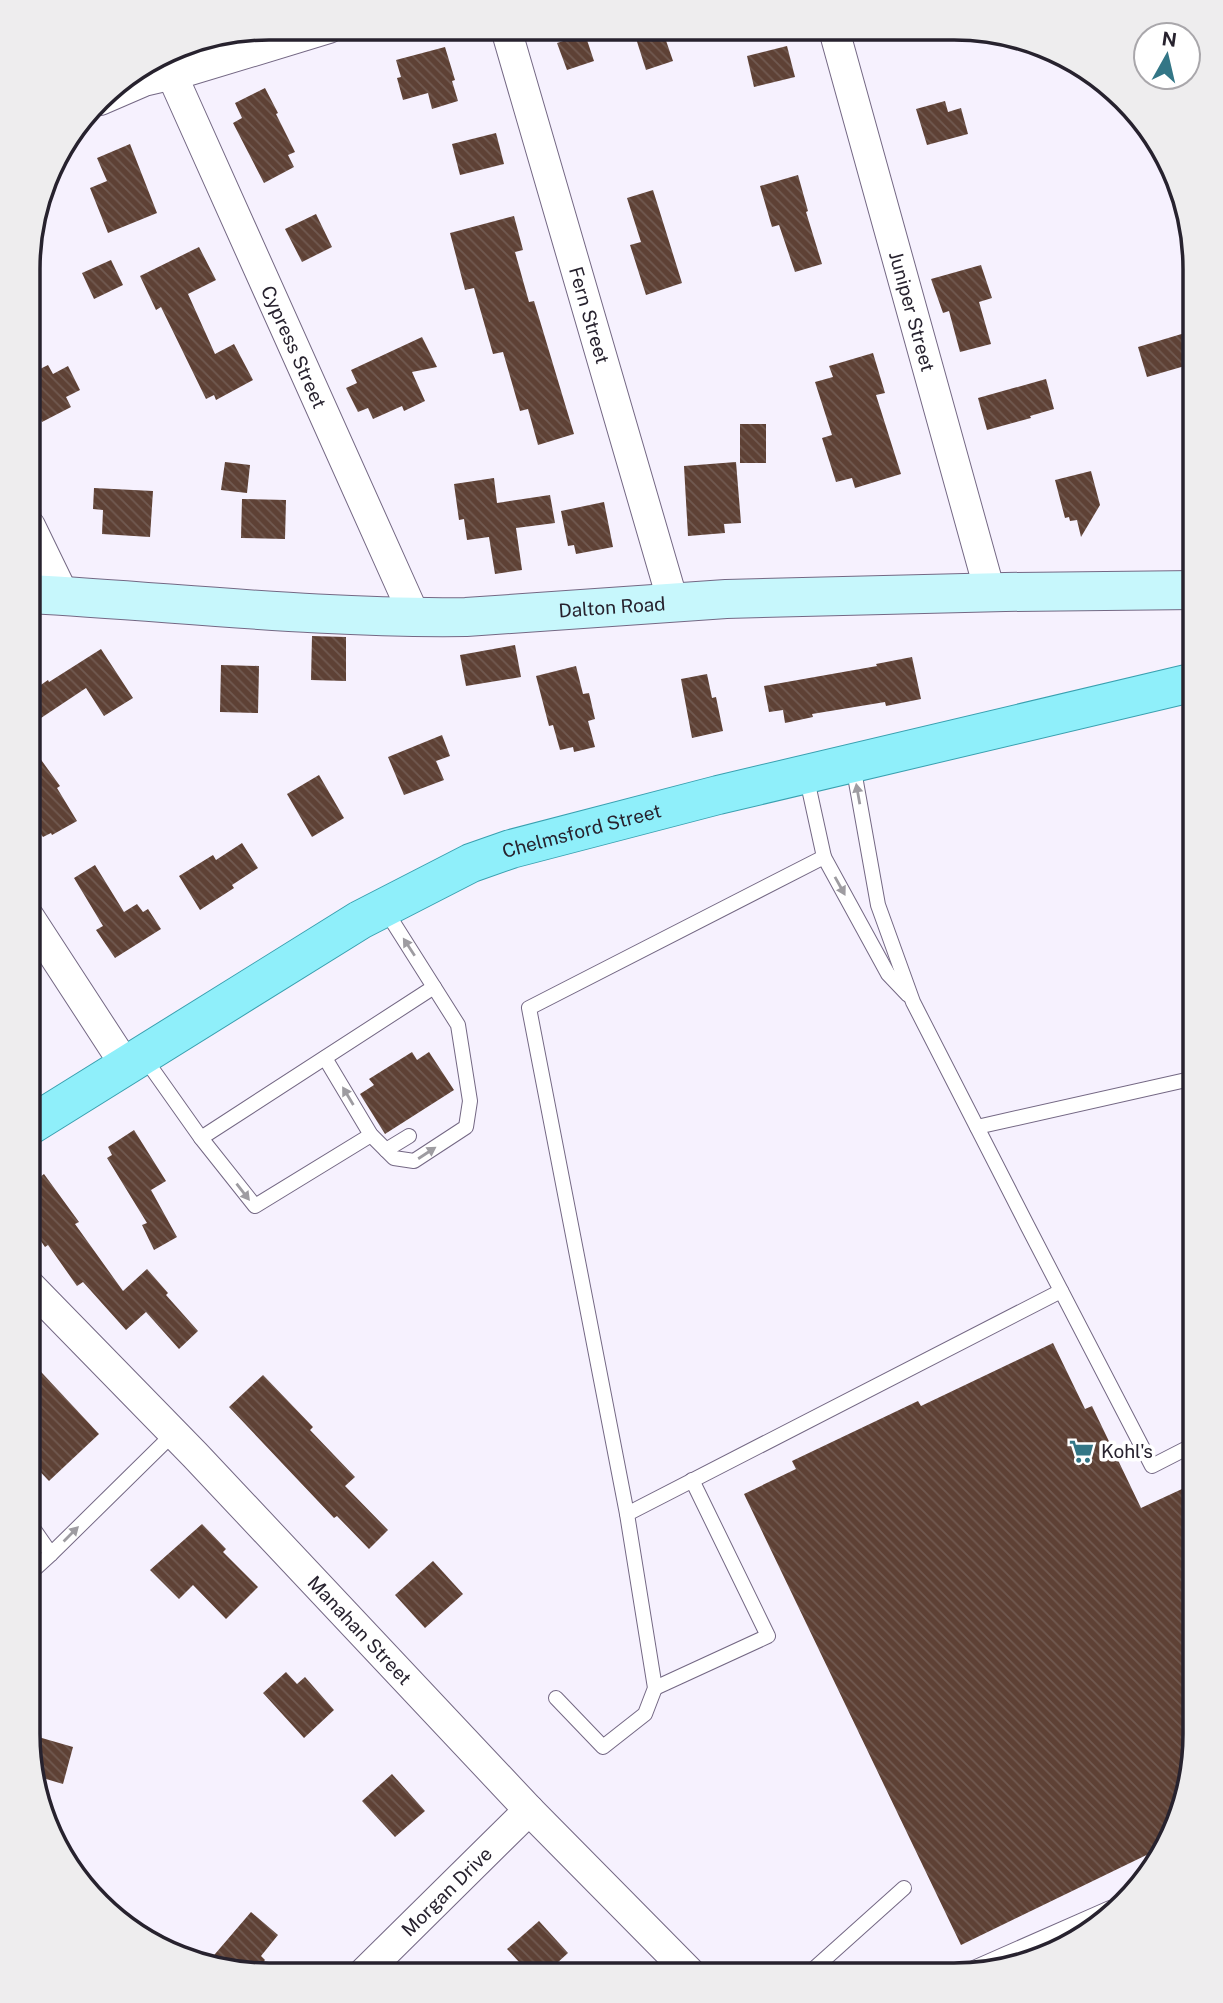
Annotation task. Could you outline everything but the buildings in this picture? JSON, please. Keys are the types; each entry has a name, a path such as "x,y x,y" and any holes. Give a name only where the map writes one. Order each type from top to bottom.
{"main road":[{"name":"Chelmsford Street","path":"40,1119 360,920 471,863 511,849 806,774 1183,685"}],"street":[{"path":"130,87 290,40"},
{"name":"Fern Street","path":"509,40 673,602"},
{"name":"Juniper Street","path":"837,40 990,592"},
{"name":"Cypress Street","path":"172,75 415,617"},
{"path":"40,567 47,595"},
{"name":"Dalton Road","path":"47,595 315,614 466,617 726,598 1183,590"},
{"path":"40,933 134,1061"},
{"name":"Manahan Street","path":"40,1296 174,1433 529,1811 680,1963"},
{"name":"Morgan Drive","path":"374,1963 529,1811"}],"lane":[{"path":"852,763 878,905 913,1002 1152,1466 1182,1451"},
{"path":"806,774 824,857 888,974 913,1002"},
{"path":"556,1698 603,1747 645,1714 656,1688 627,1514 529,1008 824,857"},
{"path":"325,1058 371,1135 394,1158 414,1161 466,1127 470,1101 458,1025 384,908"},
{"path":"201,1138 434,987"},
{"path":"134,1061 201,1138 255,1206 371,1135"},
{"path":"977,1127 1182,1081"},
{"path":"455,1110 470,1101"},
{"path":"386,1150 409,1136"},
{"path":"627,1514 1061,1291"},
{"path":"40,1564 174,1433"},
{"path":"656,1688 768,1636 692,1480"},
{"path":"40,1538 51,1554"},
{"path":"820,1963 904,1888"},
{"path":"995,1959 1094,1915"}],"place":[{"name":"Kohl's","path":"1081,1451"}]}
